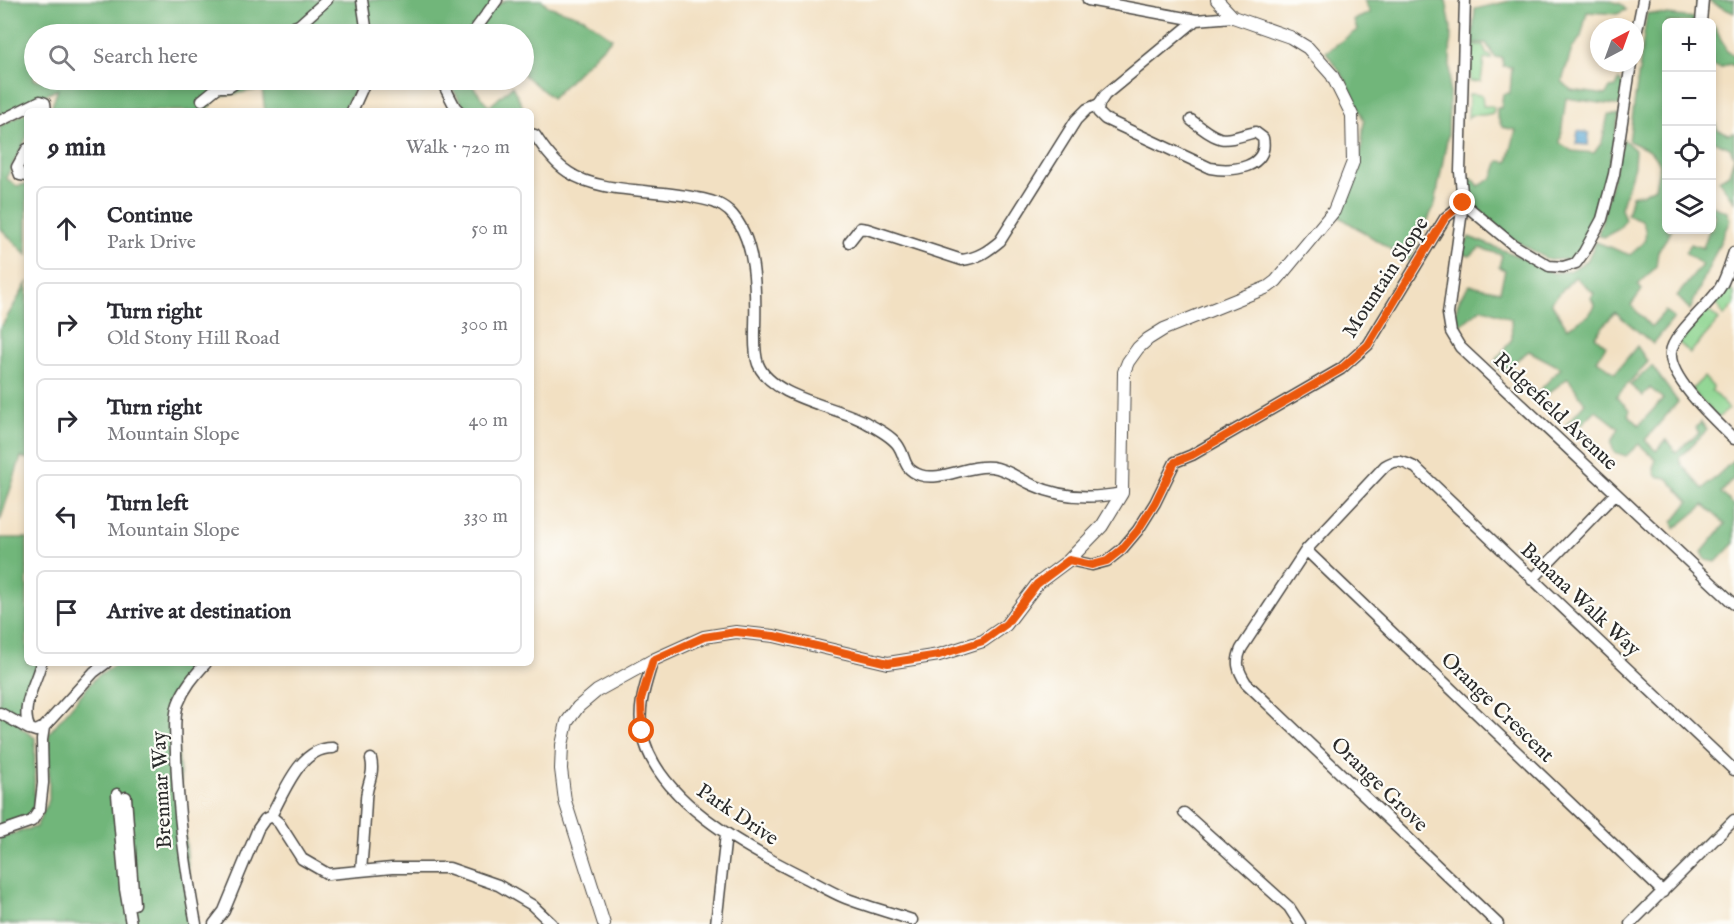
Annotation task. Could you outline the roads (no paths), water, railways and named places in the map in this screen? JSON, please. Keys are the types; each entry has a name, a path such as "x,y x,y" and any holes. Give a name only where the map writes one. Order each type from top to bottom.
{"street":[{"path":"300,24 327,0"},
{"path":"362,0 366,24"},
{"path":"479,24 497,0"},
{"path":"604,924 565,801 561,769 562,745 567,722 578,707 597,691 653,660 704,637 736,632 774,636 888,663 939,655 983,641 1006,624 1037,584 1069,560 1102,526 1122,493 1124,372 1138,348 1164,329 1268,287 1276,281 1334,211 1353,162 1352,115 1332,75 1308,48 1290,37 1233,17 1196,20 1088,0"},
{"path":"1217,0 1233,17"},
{"path":"1465,0 1460,172 1463,203 1512,244 1549,266 1563,267 1576,263 1602,219 1614,174 1630,72"},
{"path":"1639,18 1643,0"},
{"path":"1701,18 1703,0"},
{"path":"1191,120 1215,138 1229,139 1256,132 1263,138 1265,148 1260,158 1248,165 1225,170 1210,168 1104,119 1098,112 1099,104 1105,95 1196,20"},
{"path":"202,100 214,90"},
{"path":"353,108 361,90"},
{"path":"446,90 455,108"},
{"path":"849,242 860,228 962,260 972,259 989,250 1000,241 1076,120 1087,109 1099,104"},
{"path":"0,121 24,113"},
{"path":"534,135 555,162 569,174 605,186 685,195 717,202 730,212 740,225 746,240 755,279 755,349 757,362 764,376 795,394 861,420 878,430 898,446 908,468 922,476 936,476 972,467 992,467 1006,471 1045,490 1081,497 1122,493"},
{"path":"24,154 17,168 20,175 24,176"},
{"name":"Ridgefield Avenue","path":"1463,203 1448,315 1451,332 1460,347 1734,604"},
{"name":"Mountain Slope","path":"1069,560 1092,565 1107,561 1122,549 1138,530 1175,462 1192,455 1341,369 1368,345 1445,218 1463,203"},
{"path":"1734,252 1721,286 1677,339 1671,350 1672,364 1696,402 1734,439"},
{"name":"Banana Walk Way","path":"1306,550 1385,466 1399,461 1416,468 1734,770"},
{"path":"1532,580 1615,494"},
{"name":"Orange Grove","path":"1306,550 1241,649 1237,658 1238,670 1246,682 1498,924"},
{"name":"Orange Crescent","path":"1306,550 1663,892"},
{"name":"Park Drive","path":"653,660 641,699 642,731 651,760 681,798 726,834 777,864 843,897 912,920"},
{"path":"30,729 25,721 40,666"},
{"path":"0,713 30,729 36,731 44,728 102,666"},
{"name":"Brenmar Way","path":"196,924 183,850 178,796 176,730 177,706 187,685 203,666"},
{"path":"0,832 32,821 40,809 44,728"},
{"path":"214,924 224,911 258,829 265,819 271,816 304,759 323,748 333,748"},
{"path":"361,871 366,798 374,769 371,759"},
{"path":"121,795 134,905 130,920"},
{"path":"1184,813 1288,907 1300,924"},
{"path":"271,816 279,823 302,859 328,874 392,868 449,868 498,885 532,905 552,924"},
{"path":"1630,924 1734,819"},
{"path":"716,924 726,834"}],"water":[{"path":"1578,131 1589,133 1588,145 1576,144"}]}
